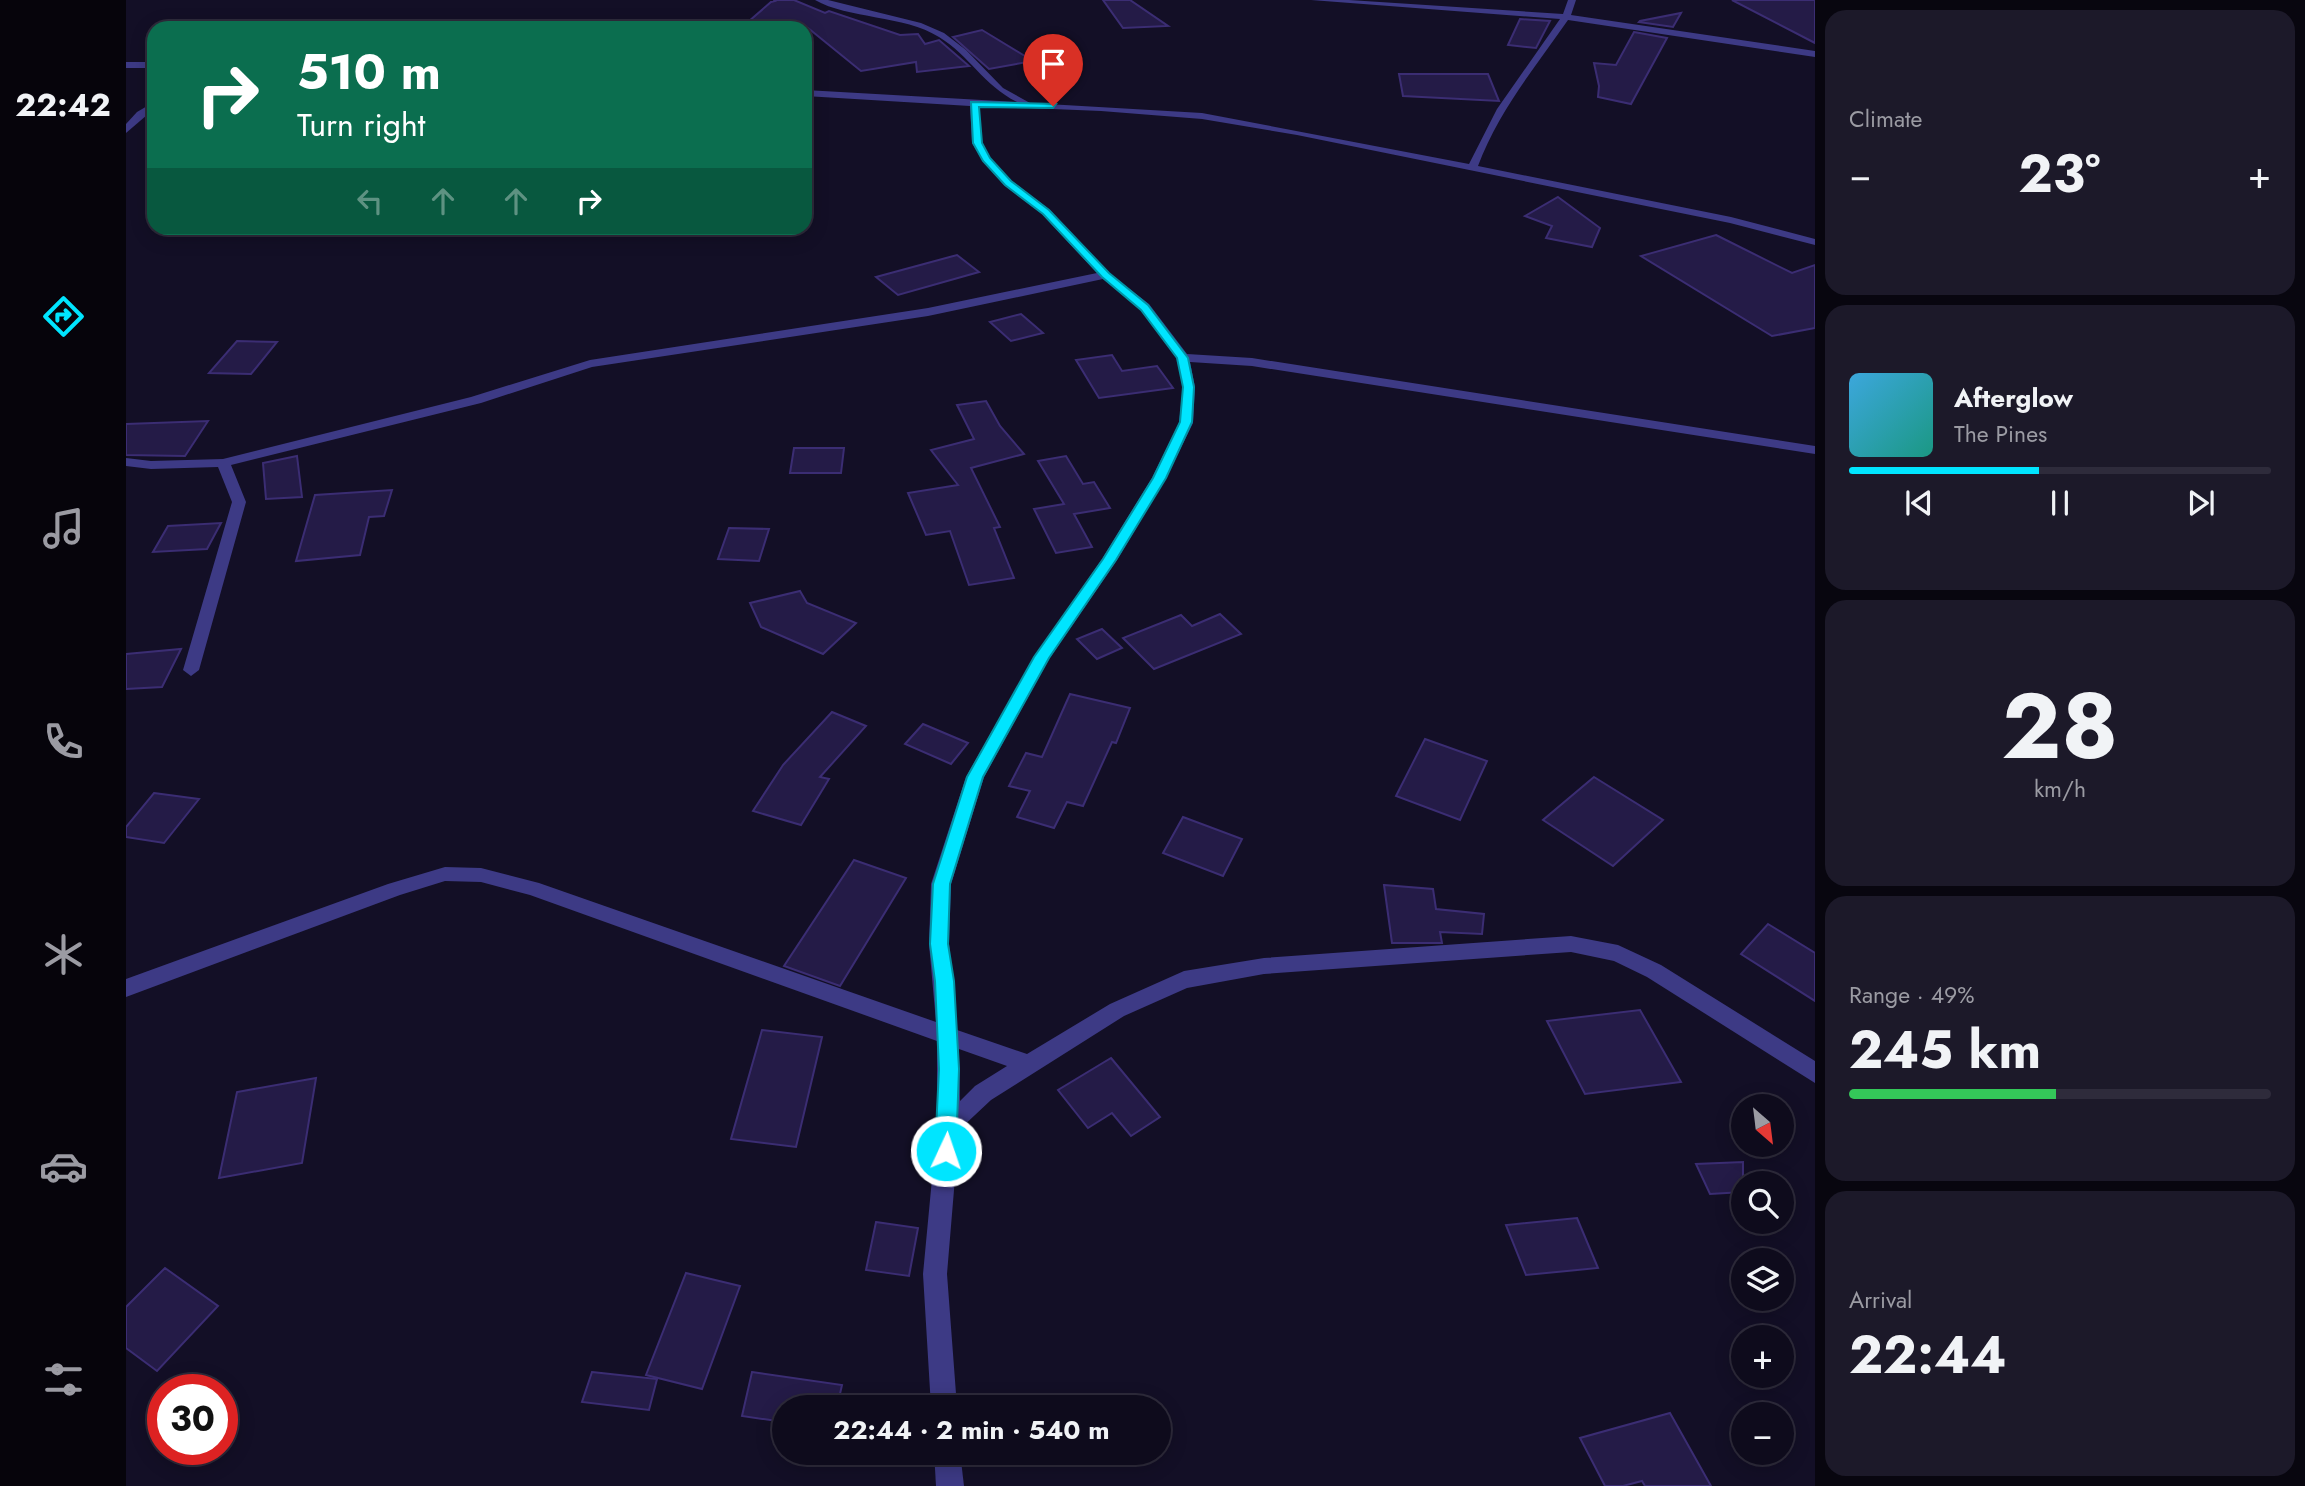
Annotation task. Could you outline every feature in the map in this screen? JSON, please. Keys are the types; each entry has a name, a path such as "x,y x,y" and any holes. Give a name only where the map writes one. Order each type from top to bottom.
{"street":[{"path":"819,0 918,25 941,35 1000,90 1030,105"},
{"path":"1315,0 1566,17 1815,54"},
{"path":"1472,168 1502,109 1566,17 1572,0"},
{"path":"126,65 147,65"},
{"path":"812,93 1202,116 1297,132 1731,220 1815,242"},
{"path":"943,1395 935,1274 947,1126 944,981 939,944 941,884 975,777 1042,657 1109,560 1159,478 1186,422 1189,387 1183,358 1145,307 1105,275 1046,212 1008,183 986,159 977,143 974,104"},
{"path":"126,130 147,110"},
{"path":"126,463 223,463 476,400 590,364 928,312 1105,275"},
{"path":"1183,358 1252,362 1815,450"},
{"path":"191,670 239,502 223,463"},
{"path":"126,988 396,889 445,874 481,875 544,892 1030,1065"},
{"path":"947,1126 983,1093 1117,1010 1184,980 1264,966 1571,944 1618,953 1654,971 1815,1073"},
{"path":"948,1465 950,1486"}],"building":[{"path":"794,0 825,13 829,11 900,35 918,34 925,44 939,40 969,66 917,72 916,62 861,71 812,31 812,21 749,21 775,1"},
{"path":"1103,0 1130,0 1168,26 1123,28"},
{"path":"1732,0 1815,0 1815,43"},
{"path":"1681,13 1673,27 1639,22 1640,21"},
{"path":"1520,19 1550,21 1536,48 1508,45"},
{"path":"982,30 1033,61 989,69 953,37"},
{"path":"1634,32 1667,38 1631,104 1598,97 1599,86 1594,63 1616,65"},
{"path":"1399,74 1488,74 1499,101 1403,96"},
{"path":"1558,197 1600,228 1592,247 1546,238 1552,226 1525,216"},
{"path":"1716,235 1792,273 1815,265 1815,328 1772,336 1641,256"},
{"path":"957,255 979,272 898,295 876,277"},
{"path":"1021,314 1043,333 1011,341 990,322"},
{"path":"237,341 277,342 251,374 209,373"},
{"path":"1112,355 1122,371 1157,366 1173,388 1099,398 1076,360"},
{"path":"986,401 1000,426 1024,454 971,468 1000,527 994,528 1014,578 969,585 950,531 926,535 908,493 958,485 931,450 974,439 957,405"},
{"path":"208,421 185,456 126,455 126,424"},
{"path":"794,448 844,448 841,473 790,473"},
{"path":"297,456 302,497 266,499 263,463"},
{"path":"1066,456 1083,484 1094,482 1110,508 1074,514 1092,547 1056,553 1034,509 1064,504 1038,461"},
{"path":"392,490 384,516 369,517 360,555 296,561 315,495"},
{"path":"221,523 207,549 153,552 168,526"},
{"path":"729,528 769,529 759,561 718,559"},
{"path":"800,591 807,603 856,623 823,654 761,627 750,603"},
{"path":"1220,614 1241,634 1154,669 1123,638 1181,615 1192,626"},
{"path":"1102,629 1122,648 1097,659 1077,639"},
{"path":"181,649 162,687 126,689 126,654"},
{"path":"1070,694 1130,708 1116,743 1112,742 1083,806 1067,802 1054,828 1017,817 1030,791 1009,786 1026,753 1042,757"},
{"path":"832,712 866,726 820,777 829,779 801,825 753,811 783,765"},
{"path":"923,724 968,743 951,764 905,744"},
{"path":"1425,739 1487,761 1460,820 1396,796"},
{"path":"1594,777 1663,820 1613,866 1543,820"},
{"path":"154,793 199,799 164,843 126,837 126,827"},
{"path":"1183,817 1242,839 1223,876 1163,853"},
{"path":"854,860 906,878 840,986 784,966"},
{"path":"1384,885 1433,889 1436,909 1484,914 1482,934 1440,932 1442,943 1392,943"},
{"path":"1768,924 1815,953 1815,1001 1741,954"},
{"path":"1640,1010 1681,1082 1585,1094 1547,1021"},
{"path":"762,1030 822,1037 796,1147 731,1139"},
{"path":"1111,1058 1160,1117 1131,1136 1112,1113 1088,1128 1058,1090"},
{"path":"316,1078 302,1163 219,1178 237,1092"},
{"path":"1743,1162 1743,1171 1731,1171 1731,1193 1710,1194 1696,1164"},
{"path":"1577,1218 1598,1268 1526,1275 1506,1225"},
{"path":"876,1222 918,1228 909,1276 866,1270"},
{"path":"165,1268 218,1306 157,1371 126,1348 126,1307"},
{"path":"686,1273 740,1286 702,1389 646,1375"},
{"path":"592,1372 657,1379 649,1410 582,1402"},
{"path":"752,1372 842,1385 840,1395 772,1395 772,1420 742,1416"},
{"path":"1670,1413 1711,1486 1645,1486 1642,1481 1623,1486 1605,1486 1580,1438"}],"route":[{"path":"946,1151 949,1069 939,944 941,884 975,777 1042,657 1109,560 1159,478 1186,422 1189,387 1183,358 1145,307 1105,275 1046,212 1008,183 986,159 977,143 974,104 1053,106"}]}
